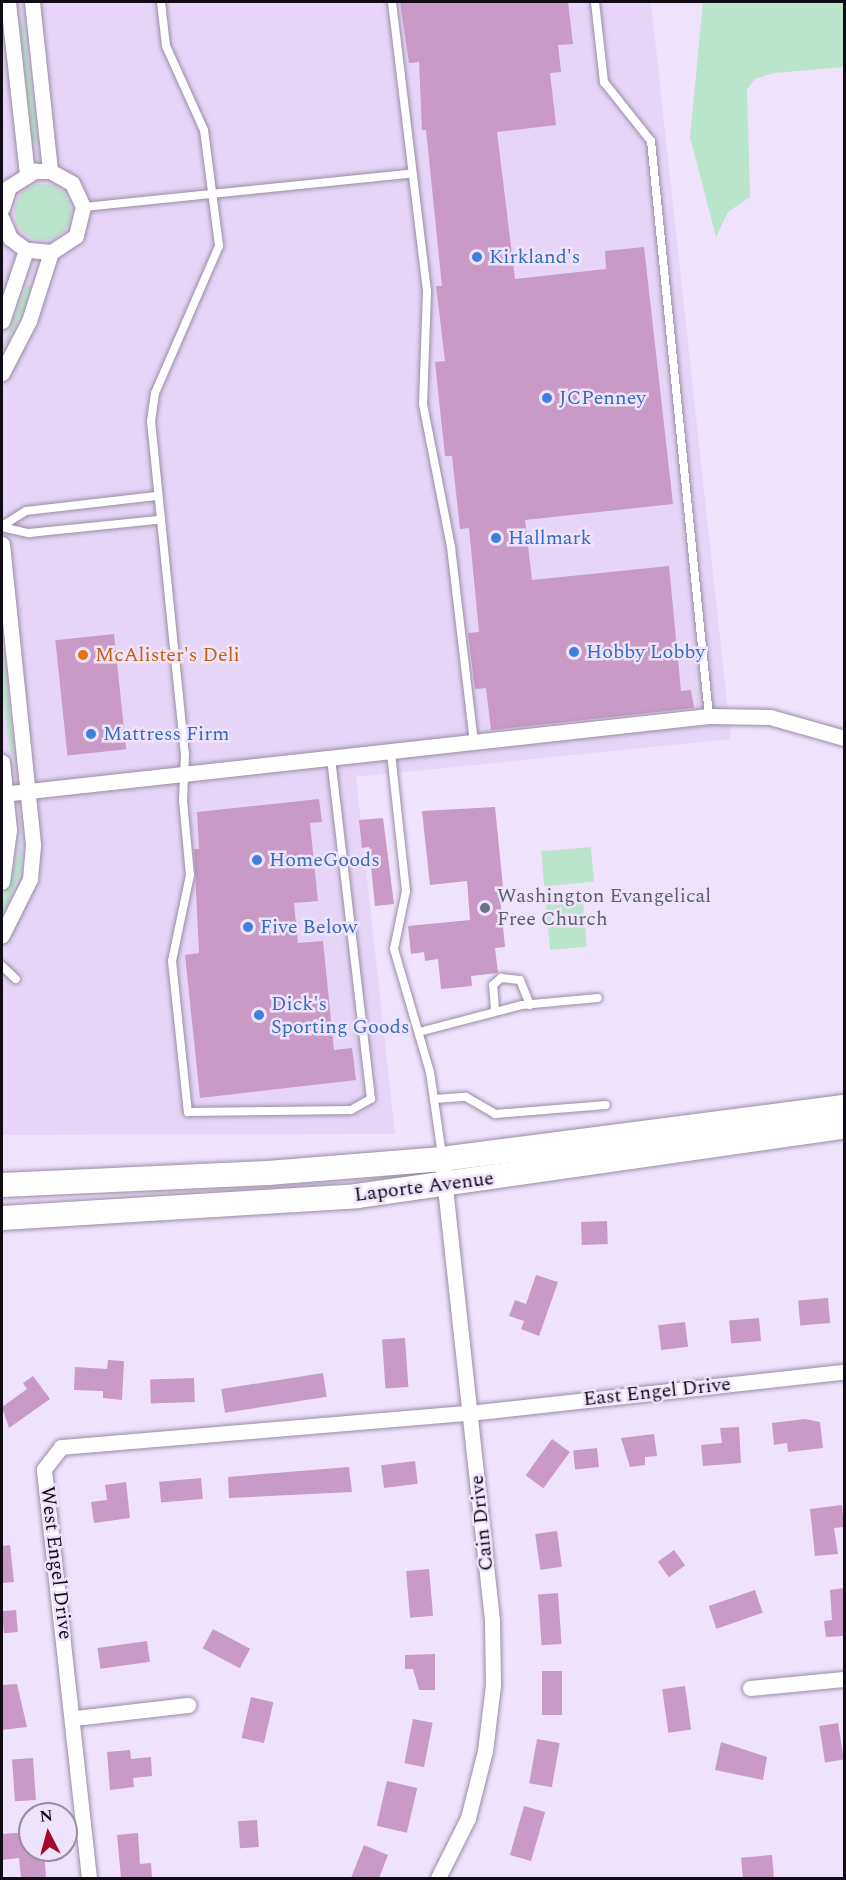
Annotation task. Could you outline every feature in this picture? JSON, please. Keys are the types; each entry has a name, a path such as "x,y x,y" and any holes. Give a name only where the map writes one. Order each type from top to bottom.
{"main road":[{"name":"Laporte Avenue","path":"2,1185 268,1173 442,1159 844,1107"},
{"name":"Laporte Avenue","path":"2,1218 273,1204 446,1185 844,1127"}],"street":[{"path":"8,2 27,173"},
{"path":"32,2 50,171"},
{"path":"2,208 9,187 27,173 50,171 72,183 83,207 76,236 51,252 26,250 10,238 2,219"},
{"path":"2,321 26,250"},
{"path":"2,373 29,321 51,252"},
{"path":"2,544 27,793 30,879 2,935"},
{"path":"3,794 474,744 709,716 770,717 844,738"},
{"path":"2,762 8,861 2,882"},
{"name":"Cain Drive","path":"438,1878 468,1818 485,1751 493,1685 492,1620 442,1159"},
{"name":"East Engel Drive","path":"470,1413 844,1372"},
{"name":"West Engel Drive","path":"90,1878 75,1718 44,1469 61,1447 470,1413"},
{"path":"750,1688 844,1679"},
{"path":"75,1718 188,1705"}],"lane":[{"path":"161,2 165,46 204,130 219,246 155,393 156,496 184,776 190,875 172,961 188,1112 351,1110 370,1099 372,1086 331,759"},
{"path":"392,2 410,174 427,291 423,404 451,547 474,744"},
{"path":"595,2 604,82 651,141 709,716"},
{"path":"83,207 410,174"},
{"path":"2,527 26,511 156,496"},
{"path":"2,527 29,533 158,520"},
{"path":"391,753 406,891 394,949 420,1032 435,1099 442,1159"},
{"path":"2,966 16,979"},
{"path":"495,1011 494,985 501,978 520,980 530,1005"},
{"path":"420,1032 495,1011 598,998"},
{"path":"435,1099 466,1097 495,1114 606,1105"}],"shaded area":[{"path":"2,2 651,2 731,739 356,777 395,1134 2,1135"}],"green space":[{"path":"703,2 844,2 844,67 774,73 755,79 747,89 750,197 728,212 716,237 690,137"},
{"path":"20,21 23,21 38,141 32,142"},
{"path":"43,184 54,186 63,192 69,201 71,212 69,223 63,232 54,238 43,240 32,238 23,232 17,223 15,212 17,201 23,192 32,186"},
{"path":"27,285 33,286 2,351"},
{"path":"2,638 14,753 11,755 2,691"},
{"path":"21,828 21,871 2,917 2,901 18,857"},
{"path":"591,847 594,882 544,886 541,851"},
{"path":"582,891 587,947 550,950 545,894"}],"building":[{"path":"400,2 568,2 573,44 558,45 561,72 550,73 556,125 497,132 515,279 606,269 605,251 644,247 673,504 525,520 532,580 669,566 681,691 691,690 694,708 491,730 486,688 475,689 468,633 479,632 469,528 460,529 452,456 445,456 435,362 445,361 436,286 442,286 426,130 422,130 419,62 409,63"},
{"path":"114,634 126,749 67,756 55,640"},
{"path":"319,799 322,822 310,823 318,901 294,903 298,943 323,941 334,1050 352,1048 356,1080 200,1098 185,955 199,953 194,849 199,849 197,812"},
{"name":"Washington Evangelical Free Church","path":"495,807 504,897 500,897 505,947 495,948 498,973 471,976 472,986 441,989 438,959 425,961 424,952 411,954 408,926 470,920 467,881 430,885 422,811"},
{"path":"383,818 394,904 375,906 369,847 362,848 359,820"},
{"path":"607,1221 608,1244 582,1245 581,1222"},
{"path":"536,1275 558,1282 539,1336 521,1329 524,1321 509,1316 515,1300 526,1304"},
{"path":"828,1298 830,1323 800,1326 798,1301"},
{"path":"759,1318 761,1341 731,1344 729,1321"},
{"path":"685,1322 688,1347 661,1350 658,1325"},
{"path":"405,1338 408,1387 385,1388 382,1340"},
{"path":"108,1360 124,1361 122,1400 103,1398 103,1391 74,1390 75,1367 107,1369"},
{"path":"323,1373 327,1397 225,1413 221,1389"},
{"path":"33,1376 50,1399 9,1428 2,1407 27,1389 23,1383"},
{"path":"194,1378 195,1402 151,1404 150,1380"},
{"path":"805,1419 820,1422 823,1448 788,1452 787,1443 774,1445 772,1423"},
{"path":"739,1427 741,1463 703,1466 701,1445 722,1443 720,1428"},
{"path":"654,1434 657,1456 645,1457 645,1465 630,1467 621,1438"},
{"path":"552,1439 570,1452 543,1488 526,1475"},
{"path":"597,1448 599,1467 575,1469 573,1451"},
{"path":"415,1461 418,1484 384,1488 381,1465"},
{"path":"349,1467 352,1492 229,1498 228,1477"},
{"path":"201,1478 203,1499 161,1503 159,1482"},
{"path":"126,1482 130,1518 94,1523 91,1502 107,1500 105,1485"},
{"path":"842,1505 844,1527 834,1528 838,1554 815,1556 810,1509"},
{"path":"557,1531 562,1567 540,1570 535,1534"},
{"path":"10,1545 14,1582 2,1583 2,1546"},
{"path":"674,1550 685,1565 669,1577 658,1562"},
{"path":"429,1569 433,1616 410,1618 406,1571"},
{"path":"844,1588 844,1636 826,1637 824,1621 832,1620 830,1590"},
{"path":"755,1590 763,1613 716,1629 709,1606"},
{"path":"558,1593 562,1644 542,1645 538,1594"},
{"path":"16,1610 18,1632 4,1633 2,1611"},
{"path":"213,1629 250,1649 240,1668 203,1648"},
{"path":"147,1641 150,1662 100,1669 97,1648"},
{"path":"435,1654 435,1690 419,1690 413,1669 405,1669 405,1655"},
{"path":"542,1671 562,1671 562,1715 542,1715"},
{"path":"17,1684 27,1727 2,1730 2,1685"},
{"path":"685,1686 691,1730 668,1733 662,1689"},
{"path":"251,1697 273,1702 264,1743 242,1738"},
{"path":"413,1719 433,1723 424,1767 404,1763"},
{"path":"838,1723 844,1760 825,1763 819,1726"},
{"path":"537,1739 560,1743 552,1787 529,1783"},
{"path":"721,1742 767,1757 763,1780 715,1770"},
{"path":"130,1750 131,1759 151,1757 152,1776 133,1778 134,1787 110,1790 107,1752"},
{"path":"33,1758 36,1800 15,1801 12,1759"},
{"path":"387,1781 417,1788 407,1833 377,1826"},
{"path":"524,1806 545,1812 531,1861 510,1855"},
{"path":"257,1820 259,1847 240,1848 238,1821"},
{"path":"18,1833 18,1858 2,1860 2,1834"},
{"path":"138,1833 140,1864 151,1863 152,1878 121,1878 117,1835"},
{"path":"364,1845 388,1855 379,1878 351,1878"},
{"path":"772,1855 774,1877 743,1878 741,1858"},
{"path":"19,1862 45,1862 46,1878 21,1878"}],"place":[{"name":"Kirkland's","path":"477,257"},
{"name":"JCPenney","path":"547,398"},
{"name":"Hallmark","path":"496,538"},
{"name":"Hobby Lobby","path":"574,652"},
{"name":"McAlister's Deli","path":"83,655"},
{"name":"Mattress Firm","path":"91,734"},
{"name":"HomeGoods","path":"257,860"},
{"name":"Washington Evangelical Free Church","path":"485,908"},
{"name":"Five Below","path":"248,927"},
{"name":"Dick's Sporting Goods","path":"259,1015"}]}
